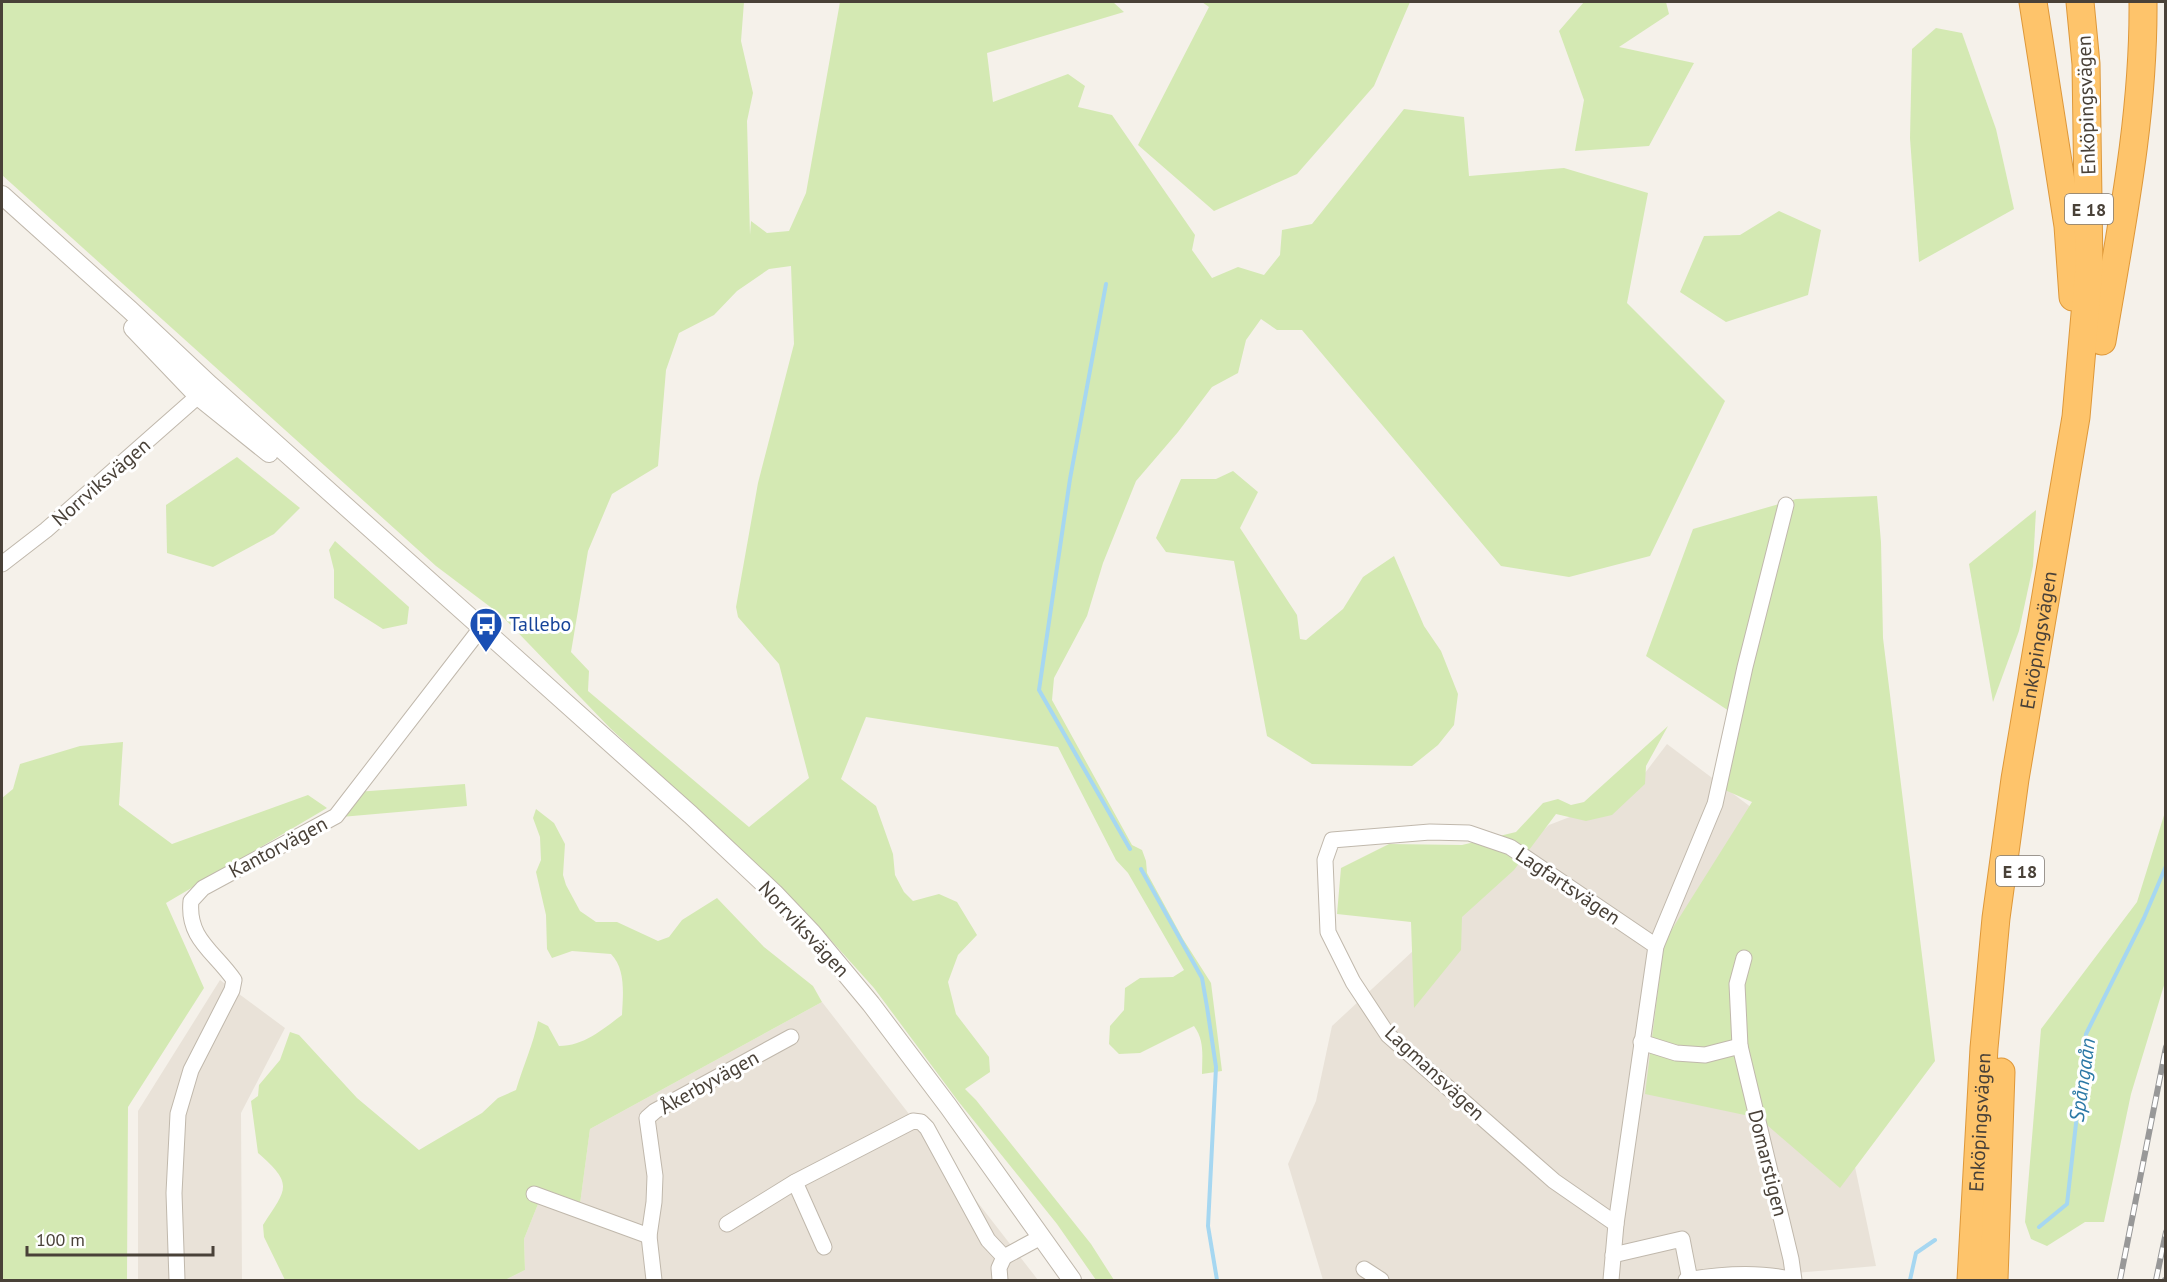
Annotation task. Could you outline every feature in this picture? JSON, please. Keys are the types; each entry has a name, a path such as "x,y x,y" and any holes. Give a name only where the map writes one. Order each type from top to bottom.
{"highway":[{"path":"2033,2 2068,226 2073,289 2076,417"},
{"name":"Enköpingsvägen","path":"1971,1281 1984,1048 1996,918 2015,779 2076,417 2090,268 2086,64 2080,2"},
{"name":"Enköpingsvägen","path":"1994,1281 2002,1049 2013,921 2032,782 2080,511 2094,418 2102,341 2107,140 2098,2"},
{"path":"2102,341 2131,169 2138,102 2143,2"}],"street":[{"name":"Norrviksvägen","path":"2,195 204,391 300,478 385,541"},
{"name":"Norrviksvägen","path":"37,228 130,310 173,341 231,395 277,445"},
{"name":"Norrviksvägen","path":"130,310 204,391 277,445 691,815 774,893 812,933 871,1004 948,1106 1072,1281"},
{"name":"Norrviksvägen","path":"2,564 46,530 204,391"},
{"path":"1611,1281 1616,1224 1656,946 1714,804 1745,667 1786,505"},
{"name":"Kantorvägen","path":"177,1281 174,1192 178,1114 190,1070 232,990 234,980 196,934 191,923 191,901 203,888 336,816 481,628"},
{"name":"Lagfartsvägen","path":"1332,840 1430,832 1469,833 1500,843 1510,847 1656,946"},
{"name":"Lagmansvägen","path":"1332,840 1325,860 1328,932 1353,982 1389,1035 1554,1181 1616,1224"},
{"name":"Domarstigen","path":"1744,958 1737,984 1737,1022 1740,1046 1791,1259 1793,1280"},
{"name":"Åkerbyvägen","path":"654,1281 649,1236 655,1176 647,1118 655,1111 791,1038"},
{"path":"1641,1042 1676,1053 1705,1055 1740,1046"},
{"path":"727,1224 795,1182 913,1121 921,1122 927,1128 988,1240 1004,1257"},
{"path":"795,1182 824,1247"},
{"path":"534,1194 649,1236"},
{"path":"1000,1281 999,1268 1004,1257 1041,1237"},
{"path":"1613,1255 1682,1239 1688,1280 1726,1275 1772,1275 1793,1280"},
{"path":"1364,1269 1381,1281"}],"shaded area":[{"path":"1667,744 1784,832 1876,1266 1715,1280 1323,1280 1288,1164 1316,1101 1332,1026 1549,825 1629,794"},
{"path":"220,980 285,1028 241,1113 242,1280 138,1280 138,1111"},
{"path":"822,1002 1038,1280 505,1280 525,1270 524,1239 542,1194 580,1204 590,1129"}],"green space":[{"path":"2,2 744,2 741,41 753,93 747,121 750,235 751,221 767,233 789,231 806,193 840,2 1113,2 1124,12 987,53 993,102 1068,74 1085,86 1078,107 1112,115 1195,235 1192,250 1212,278 1238,267 1264,275 1280,255 1282,230 1312,224 1404,109 1464,117 1469,176 1564,168 1648,193 1627,303 1725,401 1650,556 1569,577 1501,566 1302,330 1277,330 1261,319 1246,340 1238,373 1212,387 1178,432 1136,481 1103,563 1087,616 1054,678 1052,700 1132,845 1142,850 1147,873 1183,939 1211,983 1222,1071 1202,1074 1201,1043 1194,1026 1140,1053 1119,1054 1109,1044 1110,1026 1124,1010 1125,988 1140,978 1173,977 1184,970 1128,873 1116,860 1058,747 866,717 841,779 876,806 893,854 895,875 904,892 913,901 939,894 957,902 977,935 958,955 948,982 956,1014 989,1057 990,1072 965,1089 1091,1244 1114,1280 1096,1280 1057,1224 958,1101 874,988 801,907 610,728 501,615 436,566 2,175","holes":["791,266 794,344 758,483 736,607 738,617 779,664 809,778 749,827 588,691 589,671 571,652 588,551 612,494 658,466 666,370 679,333 714,315 737,291 769,269"]},
{"path":"1202,2 1410,2 1374,86 1297,174 1214,211 1138,145 1209,7"},
{"path":"1584,2 1666,2 1669,14 1619,47 1694,63 1649,146 1575,151 1584,100 1559,31"},
{"path":"1936,28 1962,33 1996,129 2014,209 1919,262 1910,138 1912,49"},
{"path":"1779,211 1821,230 1808,295 1726,322 1680,292 1704,236 1740,235"},
{"path":"237,457 300,508 274,534 213,567 167,553 166,505"},
{"path":"1233,471 1258,492 1240,528 1297,615 1300,639 1306,640 1343,609 1363,577 1394,556 1424,626 1441,651 1458,694 1454,725 1438,745 1412,766 1312,764 1267,736 1234,561 1166,552 1156,538 1181,479 1216,479"},
{"path":"1877,496 1881,542 1883,638 1935,1061 1840,1188 1759,1118 1645,1094 1664,942 1752,802 1725,790 1729,711 1646,656 1693,529 1796,499"},
{"path":"2036,510 2033,566 2019,631 1993,702 1969,564"},
{"path":"335,541 409,607 407,624 383,629 334,598 334,570 329,550"},
{"path":"1668,726 1646,766 1645,784 1612,815 1586,821 1556,814 1514,870 1462,917 1461,950 1414,1008 1411,922 1337,914 1341,868 1389,844 1462,845 1516,832 1543,803 1558,799 1571,805 1584,802"},
{"path":"123,742 119,805 172,844 308,795 327,808 166,903 204,988 128,1107 127,1280 2,1280 2,798 13,789 20,764 80,746"},
{"path":"465,784 467,806 341,817 356,792"},
{"path":"536,809 554,823 565,844 563,875 566,885 580,911 596,922 617,922 658,941 669,937 682,920 717,898 764,947 813,986 822,1002 590,1129 580,1204 542,1194 524,1239 525,1270 505,1280 285,1280 264,1237 263,1225 281,1195 282,1180 258,1153 251,1101 258,1096 259,1085 280,1060 290,1032 299,1035 357,1098 419,1150 482,1113 498,1098 516,1090 538,1021 548,1026 559,1046 585,1040 622,1015 621,975 616,960 611,954 572,951 552,958 547,949 546,915 536,872 541,860 540,837 533,818"},
{"path":"2165,812 2165,982 2131,1094 2104,1222 2085,1222 2047,1246 2031,1239 2025,1222 2041,1029 2137,902"}],"waterway":[{"path":"1106,284 1070,479 1039,690 1130,849"},
{"name":"Spångaån","path":"2039,1227 2067,1204 2086,1034 2144,918 2166,866"},
{"path":"1141,869 1202,978 1216,1067 1208,1226 1217,1280"},
{"name":"Spångaån","path":"1910,1280 1916,1253 1935,1240"}],"railway":[{"path":"2120,1280 2166,1047"},
{"path":"2156,1280 2166,1232"}],"place":[{"name":"Tallebo","path":"486,653"}]}
